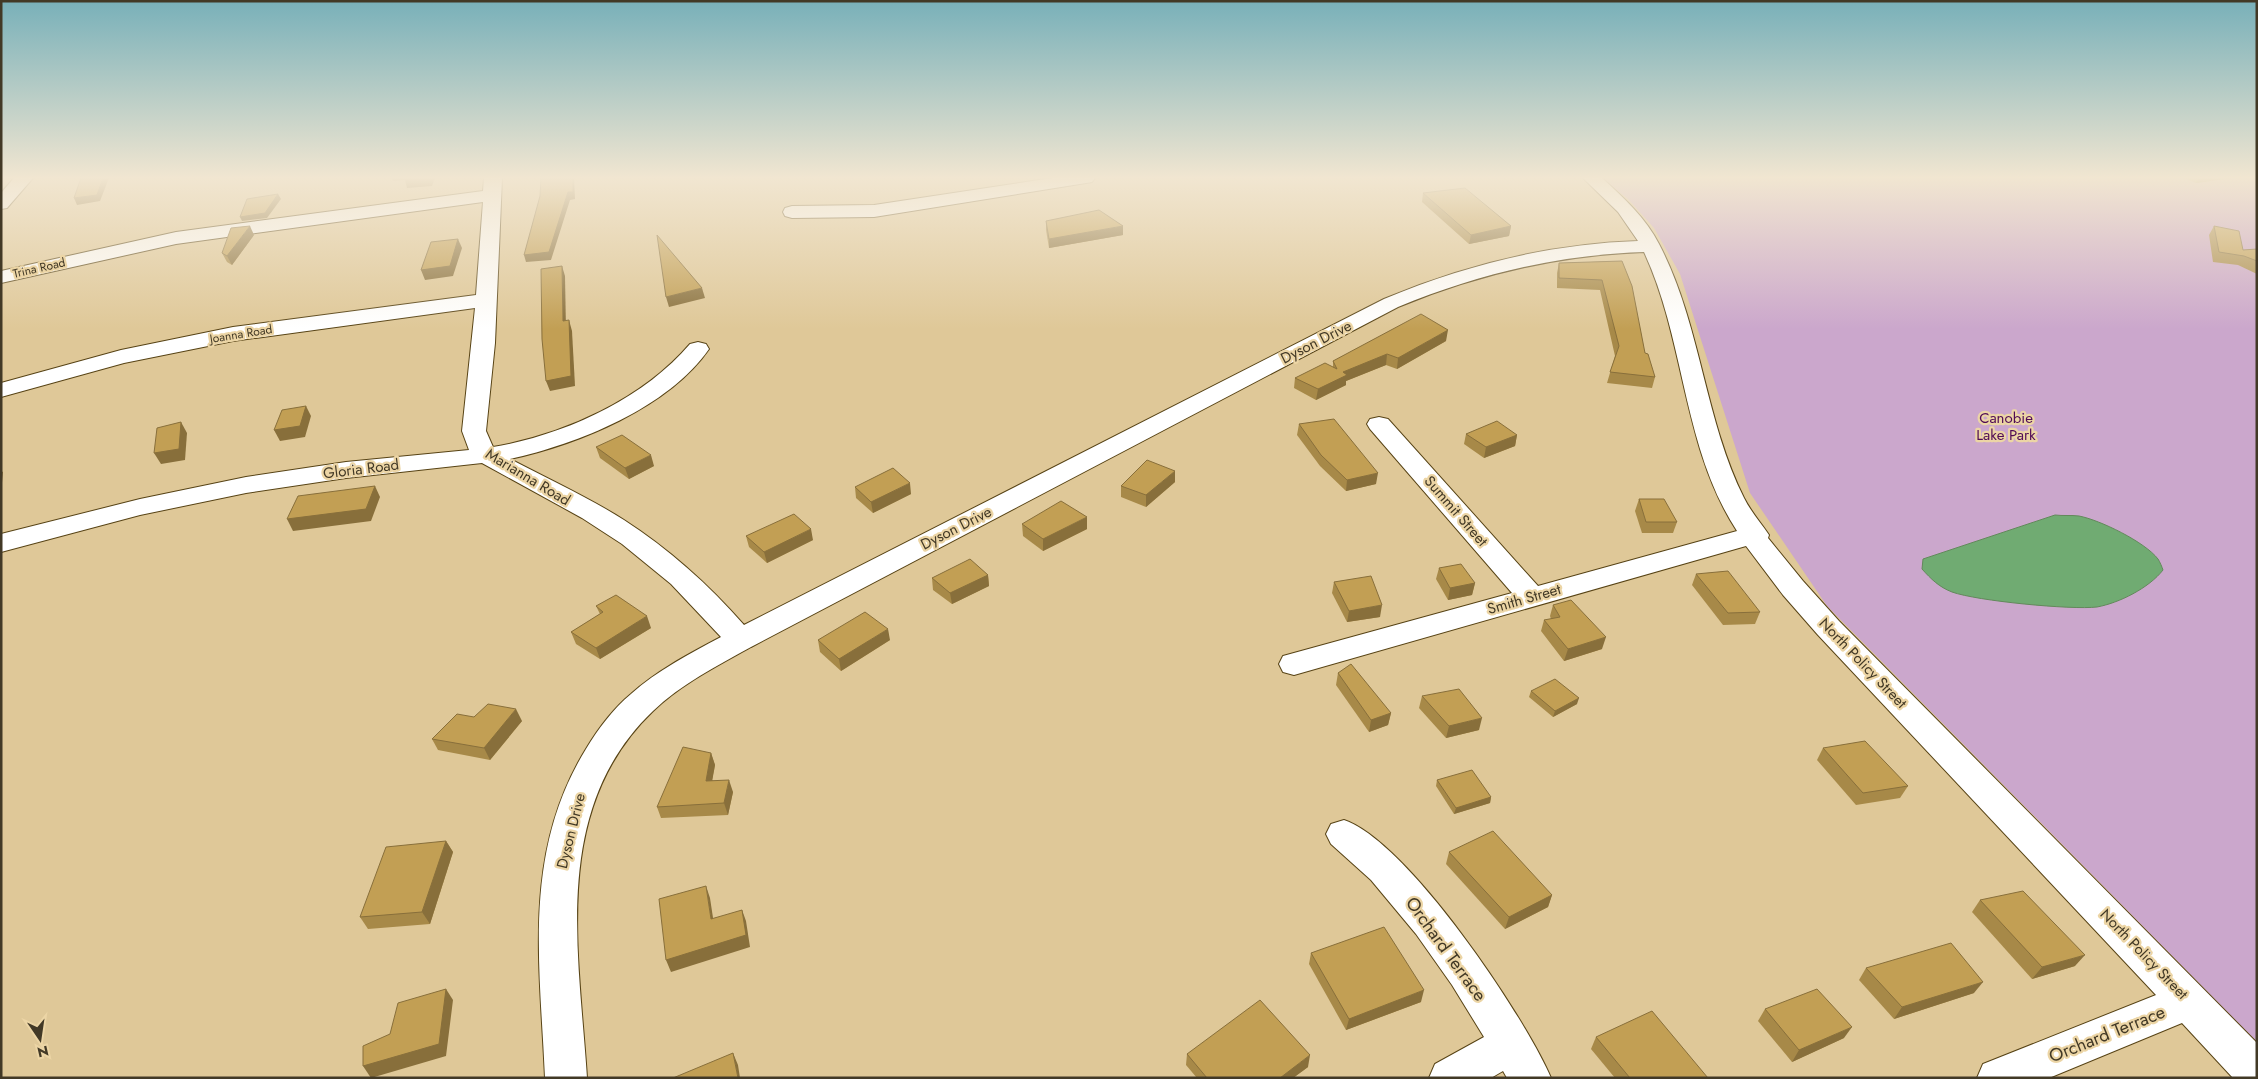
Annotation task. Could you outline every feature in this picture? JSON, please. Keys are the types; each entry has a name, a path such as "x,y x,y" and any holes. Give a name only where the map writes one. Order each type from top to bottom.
{"street":[{"name":"Trina Road","path":"1,277 176,238 235,228"},
{"name":"Marianna Road","path":"490,228 484,343 474,431 476,444 487,456 553,494 613,524 665,560 711,604 740,640"},
{"name":"North Policy Street","path":"1639,228 1651,246 1670,284 1678,309 1711,446 1722,478 1754,536 1785,578 1821,620 2257,1072"},
{"name":"Dyson Drive","path":"566,1078 558,911 562,862 568,829 581,790 600,752 628,716 661,686 700,661 740,640 1405,297 1459,277 1538,256 1594,248 1651,246"},
{"name":"Joanna Road","path":"1,390 70,370 187,342 485,300"},
{"name":"Gloria Road","path":"1,543 113,512 183,496 280,479 372,466 487,456 550,441 604,418 658,388 698,349"},
{"name":"Summit Street","path":"1379,424 1532,597"},
{"name":"Smith Street","path":"1294,664 1754,536"},
{"name":"Orchard Terrace","path":"1344,834 1388,873 1418,906 1467,973 1521,1061"},
{"name":"Orchard Terrace","path":"1998,1078 2189,1001"},
{"path":"1450,1078 1521,1061"}],"green space":[{"name":"Canobie Lake Park","path":"1654,228 2257,228 2257,1042 1827,606 1750,493 1680,274"}],"shaded area":[{"path":"2055,515 2088,518 2122,533 2152,552 2163,570 2150,583 2133,594 2106,605 2084,608 2024,604 1964,595 1943,588 1922,569 1923,559"}],"building":[{"path":"231,228 248,228 227,256 222,253"},
{"path":"531,228 556,228 549,252 524,255"},
{"path":"1047,228 1110,228 1049,239"},
{"path":"1463,228 1501,228 1471,235"},
{"path":"2214,228 2239,231 2243,250 2257,249 2257,261 2244,256 2219,252"},
{"path":"657,235 702,288 666,297"},
{"path":"458,239 450,266 421,270 431,242"},
{"path":"1622,261 1632,286 1645,353 1648,354 1655,377 1610,372 1619,346 1602,280 1559,278 1559,263"},
{"path":"562,266 563,321 569,320 571,376 546,381 542,339 541,269"},
{"path":"1421,314 1448,330 1398,358 1387,354 1343,372 1347,375 1318,389 1295,378 1325,363 1337,369 1333,361"},
{"path":"306,406 300,426 274,430 282,410"},
{"path":"1334,419 1378,473 1347,480 1321,455 1299,424"},
{"path":"1497,421 1517,435 1486,447 1466,434"},
{"path":"181,422 179,449 154,453 157,428"},
{"path":"622,435 651,455 625,468 596,447"},
{"path":"1147,460 1175,471 1146,495 1121,486"},
{"path":"893,468 910,483 871,502 855,487"},
{"path":"375,486 366,509 287,519 298,496"},
{"path":"1639,499 1664,499 1677,522 1646,522"},
{"path":"1061,501 1087,517 1043,539 1022,524"},
{"path":"794,514 811,529 764,552 746,536"},
{"path":"970,559 988,575 950,593 932,578"},
{"path":"1461,564 1475,583 1450,588 1439,568"},
{"path":"1728,571 1760,612 1728,613 1696,574"},
{"path":"1371,576 1382,605 1349,611 1334,582"},
{"path":"616,595 647,616 596,648 571,632 603,612 596,606"},
{"path":"1571,600 1606,637 1568,649 1544,620 1560,617 1553,605"},
{"path":"865,612 888,629 839,659 818,640"},
{"path":"1351,664 1391,713 1371,720 1338,673"},
{"path":"1555,679 1579,698 1555,711 1531,691"},
{"path":"1459,689 1482,718 1449,726 1422,696"},
{"path":"488,704 516,709 484,748 432,739 457,714 474,717"},
{"path":"1865,741 1908,786 1863,793 1823,748"},
{"path":"683,747 711,753 706,781 729,780 724,803 657,807"},
{"path":"1472,770 1491,797 1456,808 1437,780"},
{"path":"1493,831 1552,895 1509,917 1449,852"},
{"path":"446,841 422,912 360,917 386,847"},
{"path":"706,886 711,919 742,910 746,935 666,960 659,899"},
{"path":"2023,891 2085,955 2042,967 1980,900"},
{"path":"1384,927 1424,990 1349,1019 1311,953"},
{"path":"1951,943 1983,982 1902,1007 1866,968"},
{"path":"446,989 439,1044 363,1066 363,1046 390,1034 398,1003"},
{"path":"1817,989 1852,1027 1799,1050 1765,1009"},
{"path":"1260,1000 1310,1055 1280,1078 1207,1078 1187,1054"},
{"path":"1652,1011 1708,1078 1630,1078 1596,1037"},
{"path":"733,1053 738,1078 673,1078"}]}
